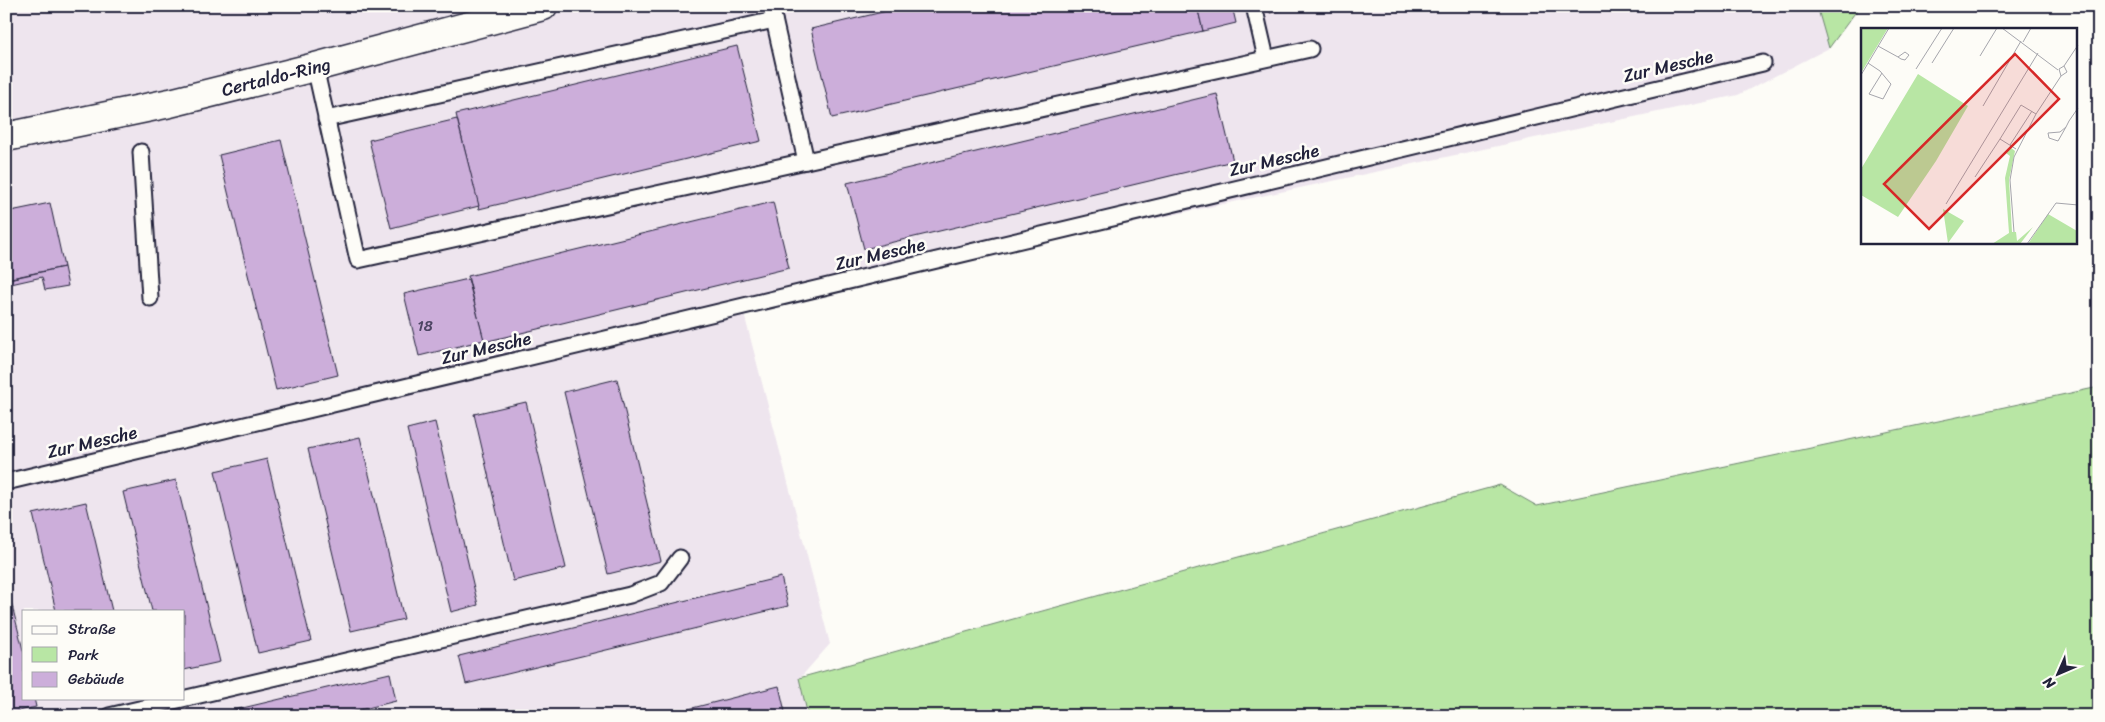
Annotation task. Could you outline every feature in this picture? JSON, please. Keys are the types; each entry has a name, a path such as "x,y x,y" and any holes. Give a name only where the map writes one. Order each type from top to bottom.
{"main road":[{"name":"Certaldo-Ring","path":"6,137 170,103 315,67 543,6"}],"lane":[{"path":"1254,6 1266,58"},
{"path":"326,119 772,13 806,161"},
{"path":"315,67 358,260 1310,49"},
{"name":"Zur Mesche","path":"6,482 1763,63"},
{"path":"141,152 150,298"},
{"path":"185,698 630,595 661,583 680,558"},
{"path":"109,716 178,700"}],"shaded area":[{"path":"6,6 1817,6 1829,48 1738,95 742,306 830,644 800,678 808,716 6,716"}],"green space":[{"path":"1817,6 1860,6 1829,48"},
{"path":"2099,387 2099,716 808,716 799,678 1500,485 1537,506"}],"building":[{"path":"908,6 1197,6 1203,31 832,118 811,29"},
{"path":"1197,6 1232,6 1236,23 1203,31"},
{"path":"1268,6 1297,6 1270,13"},
{"path":"737,46 761,141 479,209 456,114"},
{"path":"1217,94 1233,161 864,249 847,183"},
{"path":"457,119 479,206 391,228 369,140"},
{"path":"281,140 338,375 276,390 219,155"},
{"path":"773,202 789,268 484,342 468,276"},
{"path":"50,203 64,267 6,279 6,212"},
{"path":"64,267 68,286 45,290 42,277 11,284 9,279"},
{"path":"468,279 484,340 419,356 404,294"},
{"path":"617,379 661,561 608,574 564,392"},
{"path":"526,402 566,568 513,581 474,414"},
{"path":"435,422 478,605 451,612 407,429"},
{"path":"360,437 404,619 351,631 308,449"},
{"path":"267,459 311,641 258,653 215,471"},
{"path":"176,480 220,662 185,670 185,610 152,610 123,492"},
{"path":"86,502 112,610 56,610 33,514"},
{"path":"781,577 788,606 466,684 459,656"},
{"path":"6,581 22,646 22,700 34,700 36,707 6,714"},
{"path":"390,673 396,701 335,716 209,716"},
{"path":"779,686 786,716 661,716"}]}
